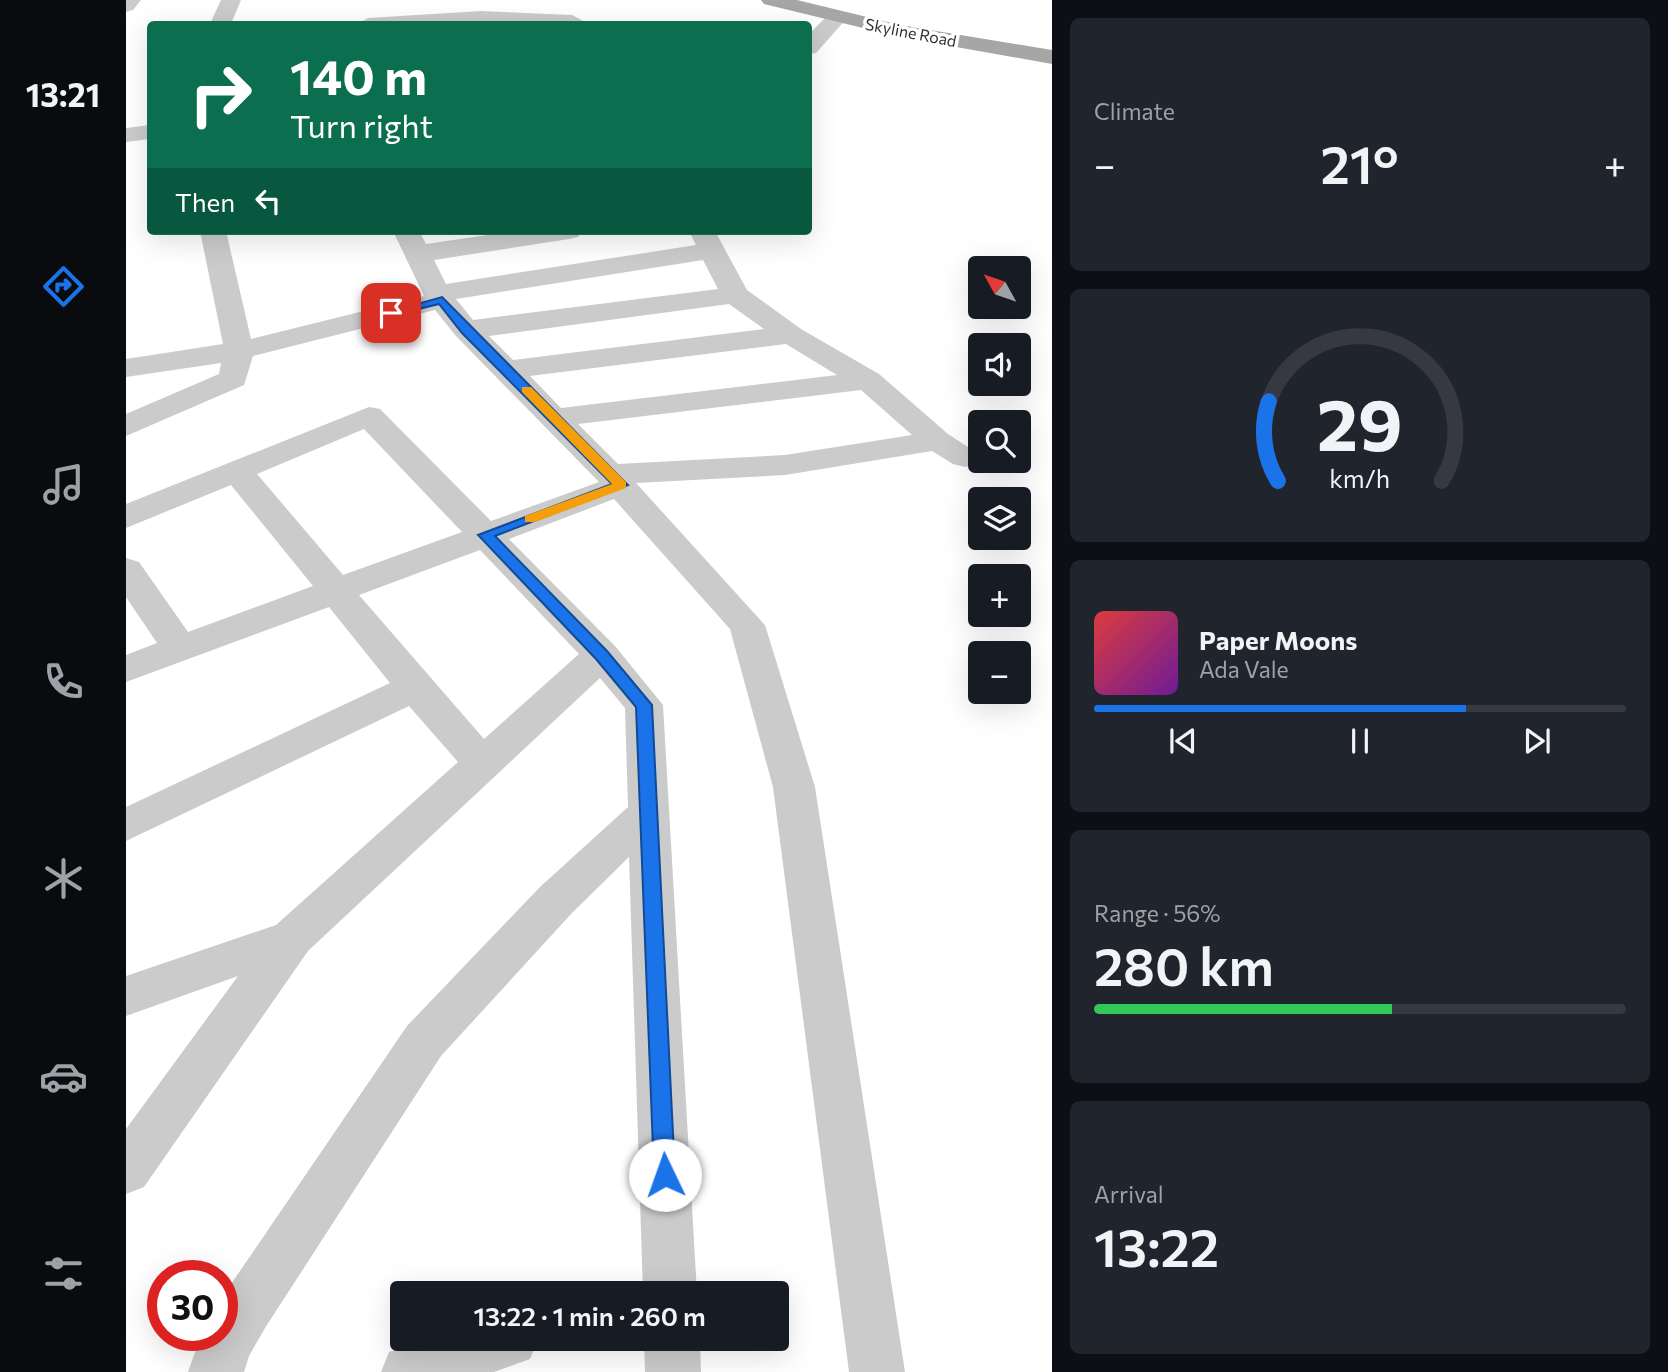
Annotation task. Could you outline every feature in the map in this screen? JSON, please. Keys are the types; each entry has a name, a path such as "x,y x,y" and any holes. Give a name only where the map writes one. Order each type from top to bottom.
{"main road":[{"name":"Skyline Road","path":"771,0 837,17 1052,57"}],"street":[{"path":"126,6 131,0"},
{"path":"222,21 231,0"},
{"path":"364,21 375,0"},
{"path":"416,21 481,17 572,21"},
{"path":"812,44 837,17"},
{"path":"126,135 147,132"},
{"path":"126,426 233,379 239,351 215,235"},
{"path":"512,235 411,242 448,308 616,480 747,625 794,787 877,1372"},
{"path":"126,368 239,351 448,308 707,241 735,295 791,335 832,356 868,380 951,449 616,480 486,535 126,668"},
{"path":"448,308 735,295"},
{"path":"509,370 791,335"},
{"path":"553,418 868,380"},
{"path":"126,517 369,416 602,655 644,705 664,1281"},
{"path":"237,471 415,687 482,763"},
{"path":"126,569 179,648"},
{"path":"126,1170 292,939 602,655"},
{"path":"126,825 415,687"},
{"path":"216,1372 225,1344 246,1309 424,1041 556,901 649,812"},
{"path":"126,996 292,939"},
{"path":"410,1372 474,1351"},
{"path":"671,1351 673,1372"}],"slow traffic":[{"path":"527,390 621,485 530,519"}],"route":[{"path":"391,313 442,300 466,330 509,370 621,485 486,535 602,655 644,705 665,1175"}]}
